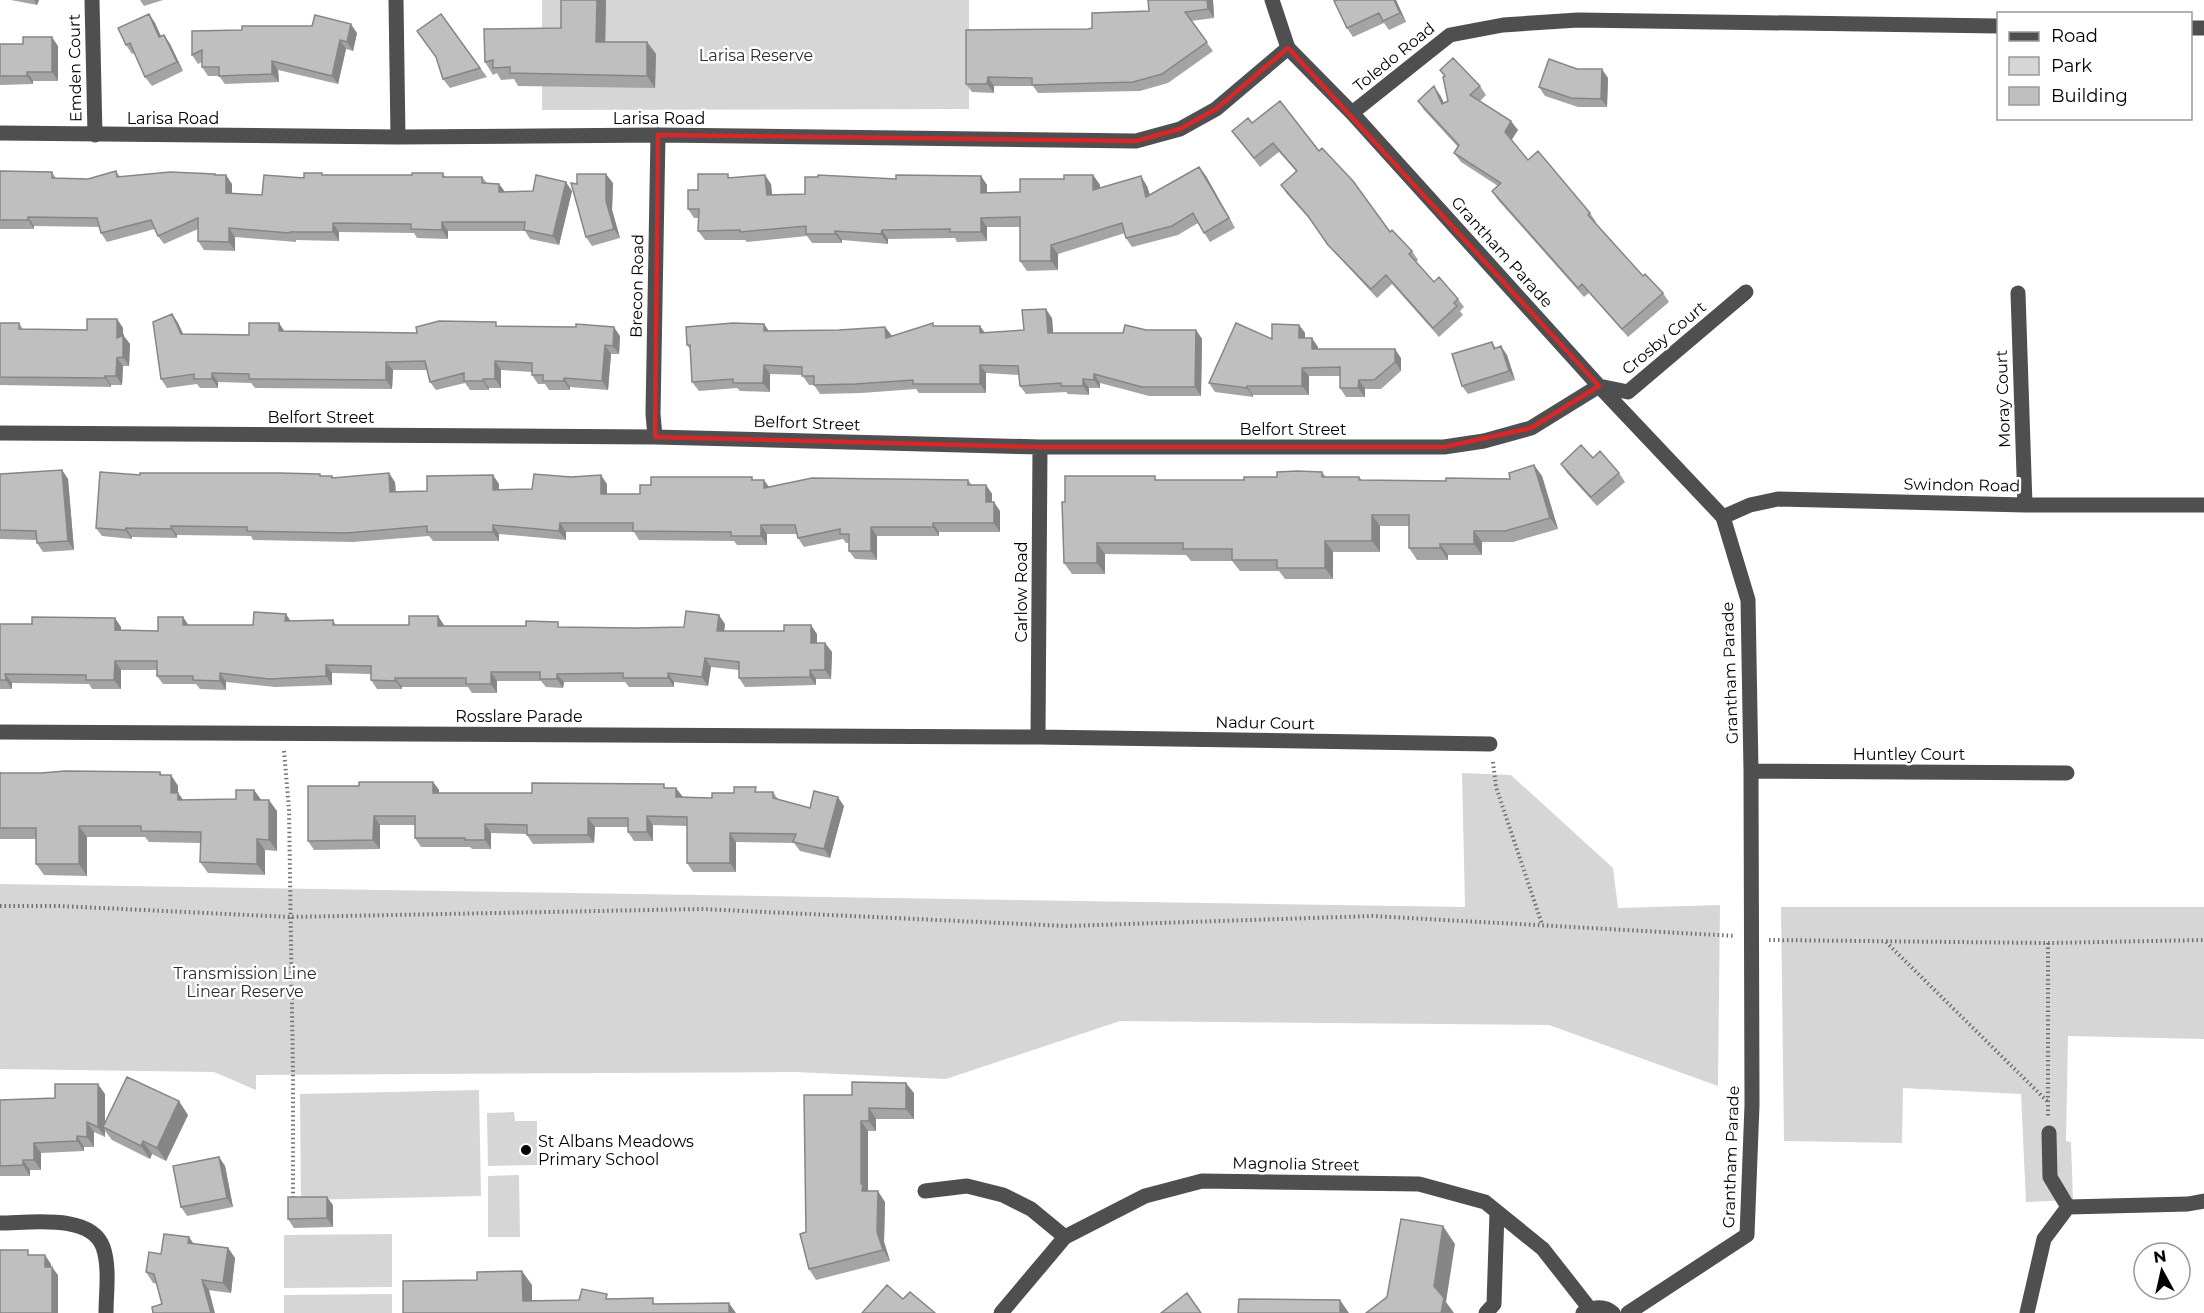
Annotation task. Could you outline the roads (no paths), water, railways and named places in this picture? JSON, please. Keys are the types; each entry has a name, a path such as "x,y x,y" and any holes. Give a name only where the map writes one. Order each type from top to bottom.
{"street":[{"name":"Emden Court","path":"92,0 95,135"},
{"path":"396,0 398,137"},
{"name":"Grantham Parade","path":"1272,0 1288,48 1352,113 1599,386 1723,517 1748,600 1752,1105 1747,1235 1628,1313"},
{"name":"Toledo Road","path":"1352,113 1450,35 1503,25 1578,20 1997,26"},
{"name":"Larisa Road","path":"0,133 398,137 658,135 1136,141 1180,129 1216,109 1288,48"},
{"name":"Brecon Road","path":"655,437 653,414 658,135"},
{"name":"Crosby Court","path":"1599,386 1628,392 1746,292"},
{"name":"Moray Court","path":"2018,293 2025,505"},
{"name":"Belfort Street","path":"0,433 655,437 1040,447 1444,447 1484,441 1531,428 1599,386"},
{"name":"Carlow Road","path":"1038,737 1040,447"},
{"name":"Swindon Road","path":"1723,517 1750,505 1778,500 2025,505 2204,505"},
{"name":"Rosslare Parade","path":"0,732 1038,737"},
{"name":"Nadur Court","path":"1038,737 1490,744"},
{"name":"Huntley Court","path":"1751,771 2067,773"},
{"path":"2049,1133 2050,1177 2068,1207"},
{"name":"Magnolia Street","path":"1001,1313 1065,1237 1144,1196 1202,1181 1419,1185 1485,1202 1543,1249 1587,1311"},
{"path":"925,1191 967,1186 1003,1195 1031,1209 1065,1237"},
{"path":"2068,1207 2188,1204 2204,1201"},
{"path":"2027,1313 2044,1239 2068,1207"},
{"path":"1486,1313 1494,1304 1497,1212"},
{"path":"0,1223 60,1223 87,1227 96,1235 103,1247 106,1313"},
{"path":"1587,1311 1600,1307 1614,1313"}],"place":[{"name":"St Albans Meadows Primary School","path":"526,1150"}],"park label":[{"name":"Larisa Reserve","path":"756,55"},
{"name":"Transmission Line Linear Reserve","path":"245,982"}]}
